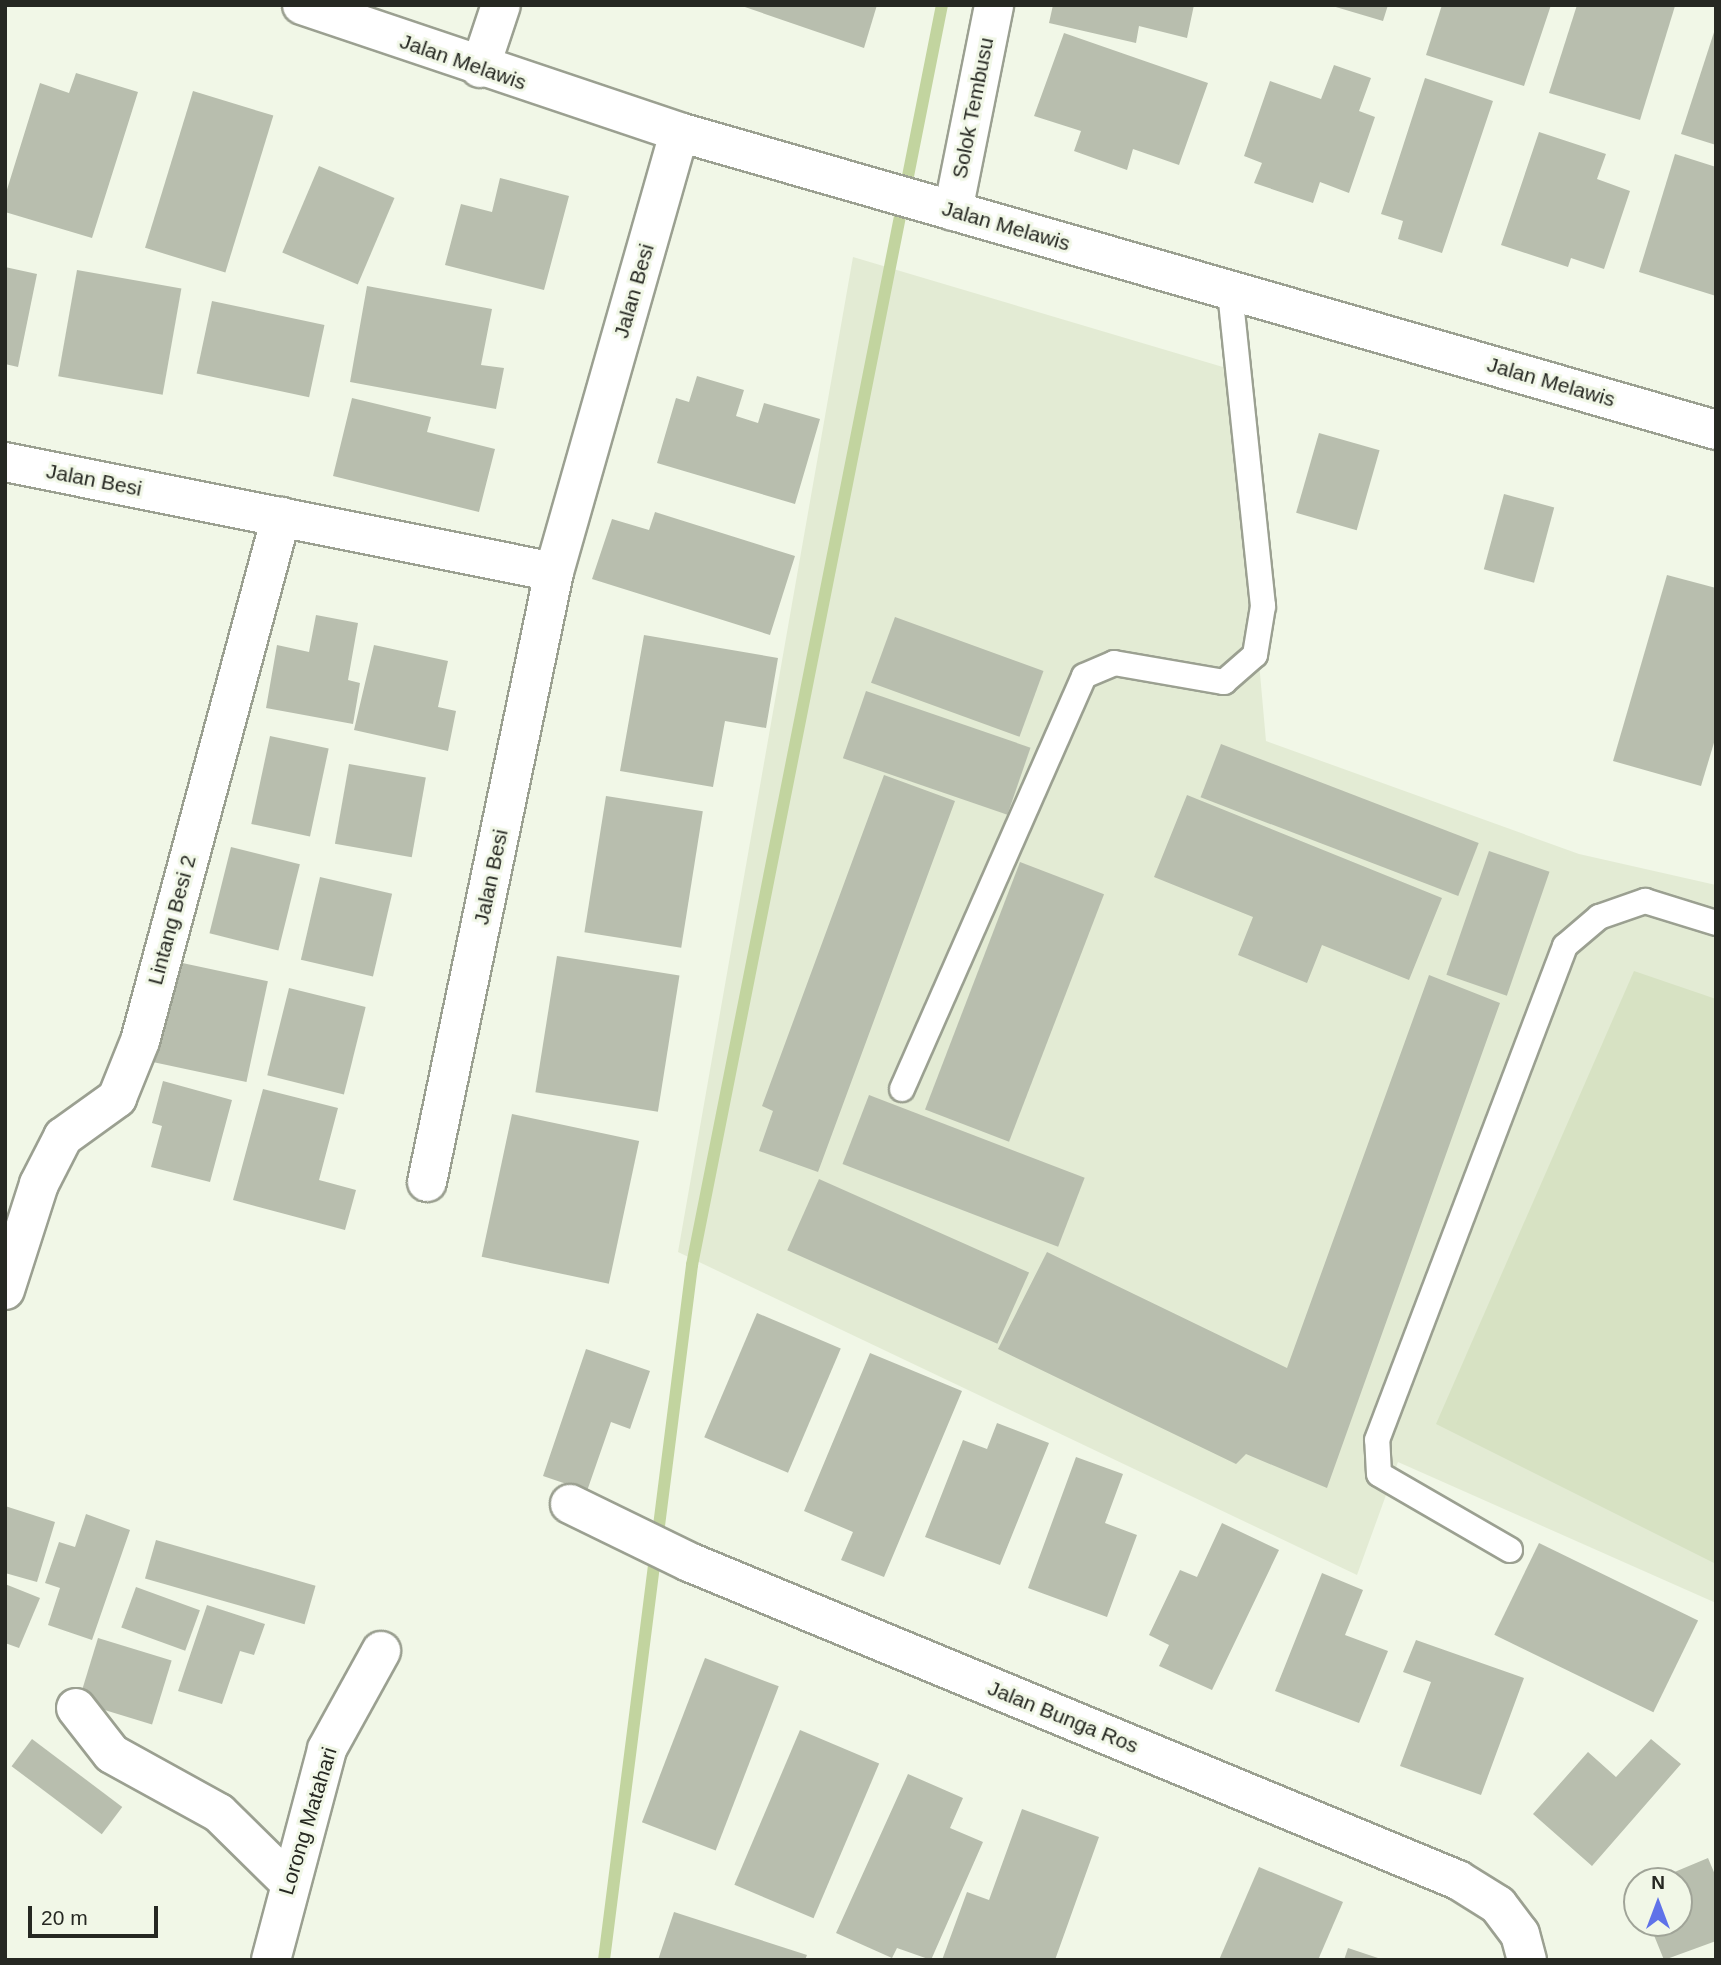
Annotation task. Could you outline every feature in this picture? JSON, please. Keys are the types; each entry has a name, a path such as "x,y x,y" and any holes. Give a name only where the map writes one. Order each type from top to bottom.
{"street":[{"name":"Jalan Melawis","path":"302,5 480,68 679,132 1716,430"},
{"path":"480,68 501,5"},
{"name":"Solok Tembusu","path":"945,208 994,5"},
{"name":"Jalan Besi","path":"428,1182 554,572 679,132"},
{"name":"Jalan Besi","path":"5,462 554,572"},
{"name":"Lintang Besi 2","path":"5,1290 39,1184 63,1136 117,1098 140,1041 281,517"},
{"name":"Jalan Bunga Ros","path":"570,1504 690,1562 1458,1880 1498,1905 1520,1934 1527,1960"},
{"name":"Lorong Matahari","path":"271,1960 289,1882 327,1749 381,1651"},
{"path":"76,1708 112,1754 219,1813 289,1882"}],"lane":[{"path":"902,1088 1084,676 1114,663 1224,682 1255,655 1263,606 1230,290"},
{"path":"1510,1550 1379,1474 1377,1440 1565,946 1599,917 1645,901 1716,923"}],"shaded area":[{"path":"853,257 1233,370 1266,741 1579,854 1716,885 1716,1603 1398,1462 1357,1575 678,1252"},
{"path":"1634,971 1716,999 1716,1564 1436,1424"}],"building":[{"path":"739,5 877,5 864,48"},
{"path":"1053,5 1194,5 1187,38 1139,26 1136,43 1049,23"},
{"path":"1329,5 1388,5 1383,21"},
{"path":"1442,5 1551,5 1524,86 1426,55"},
{"path":"1577,5 1675,6 1640,120 1549,93"},
{"path":"1716,26 1716,145 1681,134"},
{"path":"1064,33 1208,83 1179,165 1133,149 1127,170 1074,151 1081,131 1034,116"},
{"path":"1334,65 1371,78 1359,111 1375,117 1349,193 1320,182 1313,203 1254,183 1262,163 1244,156 1270,81 1321,99"},
{"path":"76,73 138,92 92,238 5,212 5,196 40,83 69,93"},
{"path":"1425,78 1493,101 1442,253 1398,239 1403,221 1381,214"},
{"path":"193,91 273,116 225,272 145,248"},
{"path":"1539,132 1606,154 1597,179 1630,191 1604,269 1571,258 1568,267 1501,245"},
{"path":"1675,154 1716,167 1716,296 1639,272"},
{"path":"319,166 394,198 358,285 282,253"},
{"path":"500,178 569,196 544,290 445,265 461,204 492,212"},
{"path":"5,267 37,274 18,367 5,364"},
{"path":"77,270 181,288 163,395 58,376"},
{"path":"367,286 492,309 481,365 504,368 496,409 350,382"},
{"path":"212,301 324,325 309,397 197,373"},
{"path":"697,376 744,390 736,416 758,423 764,403 820,419 795,504 657,463 676,398 689,402"},
{"path":"352,398 431,417 427,432 495,449 479,512 333,476"},
{"path":"1319,433 1380,450 1357,530 1296,513"},
{"path":"1504,494 1554,507 1534,583 1484,569"},
{"path":"655,512 795,556 770,635 592,579 612,519 649,530"},
{"path":"1667,575 1716,588 1716,736 1701,786 1613,761"},
{"path":"316,615 358,623 348,680 360,683 353,724 266,708 277,645 309,652"},
{"path":"895,617 1043,671 1020,737 871,683"},
{"path":"644,635 778,658 766,728 725,721 713,787 620,771"},
{"path":"374,645 448,661 438,707 456,711 448,751 354,730"},
{"path":"866,691 1031,748 1007,815 843,758"},
{"path":"270,736 329,748 310,837 251,824"},
{"path":"1221,744 1479,843 1458,896 1201,797"},
{"path":"349,764 426,778 412,857 335,844"},
{"path":"884,775 955,801 818,1172 759,1151 773,1111 762,1106"},
{"path":"1187,795 1442,898 1409,980 1322,945 1307,983 1238,955 1253,917 1154,877"},
{"path":"606,796 703,811 681,948 584,932"},
{"path":"231,847 300,864 278,951 209,933"},
{"path":"1489,851 1550,872 1507,996 1446,975"},
{"path":"1020,862 1104,894 1009,1142 925,1109"},
{"path":"320,877 392,894 373,976 301,960"},
{"path":"557,956 679,975 658,1112 535,1092"},
{"path":"173,961 268,981 246,1082 152,1062"},
{"path":"1429,975 1500,1003 1327,1488 1246,1454 1236,1464 998,1349 1047,1252 1287,1368"},
{"path":"289,988 366,1007 344,1094 267,1075"},
{"path":"163,1081 232,1100 210,1182 151,1167 162,1126 152,1123"},
{"path":"263,1089 338,1108 319,1180 356,1190 345,1230 233,1200"},
{"path":"869,1095 1085,1178 1058,1247 842,1164"},
{"path":"512,1114 639,1141 609,1284 482,1257"},
{"path":"819,1179 1029,1273 997,1344 787,1250"},
{"path":"757,1313 841,1349 788,1473 704,1437"},
{"path":"586,1349 650,1371 630,1429 611,1422 587,1491 543,1476"},
{"path":"870,1353 962,1391 884,1577 841,1560 853,1532 804,1511"},
{"path":"997,1423 1049,1443 1000,1565 925,1537 963,1440 987,1449"},
{"path":"1076,1457 1123,1474 1105,1523 1137,1535 1107,1617 1028,1588"},
{"path":"5,1506 55,1522 37,1582 5,1573"},
{"path":"86,1514 130,1530 92,1640 48,1625 60,1588 45,1583 59,1542 75,1547"},
{"path":"1222,1523 1279,1550 1212,1690 1159,1666 1169,1645 1149,1635 1180,1570 1197,1577"},
{"path":"156,1540 316,1586 305,1624 145,1578"},
{"path":"1539,1543 1698,1621 1653,1712 1494,1635"},
{"path":"1322,1573 1363,1590 1345,1635 1388,1651 1359,1723 1275,1691"},
{"path":"5,1584 40,1598 19,1648 5,1643"},
{"path":"136,1587 200,1610 185,1651 121,1627"},
{"path":"207,1605 265,1624 254,1655 240,1651 222,1704 178,1691"},
{"path":"98,1638 172,1661 152,1725 78,1702"},
{"path":"1416,1640 1524,1678 1481,1795 1400,1766 1431,1682 1403,1672"},
{"path":"705,1658 779,1686 716,1851 642,1822"},
{"path":"800,1730 879,1764 814,1918 734,1885"},
{"path":"32,1739 122,1807 102,1834 12,1766"},
{"path":"1651,1739 1681,1764 1592,1866 1533,1814 1588,1752 1616,1777"},
{"path":"908,1774 963,1798 950,1828 983,1842 931,1960 897,1948 892,1958 836,1933"},
{"path":"1022,1809 1099,1837 1055,1960 942,1960 967,1892 989,1900"},
{"path":"1708,1858 1716,1877 1716,1941 1664,1960 1655,1937 1693,1937 1693,1867 1686,1867"},
{"path":"1259,1867 1343,1902 1318,1960 1219,1960"},
{"path":"674,1912 807,1955 805,1960 658,1960"},
{"path":"1348,1948 1381,1959 1381,1960 1344,1960"}],"waterway":[{"path":"604,1960 692,1265 942,5"}]}
